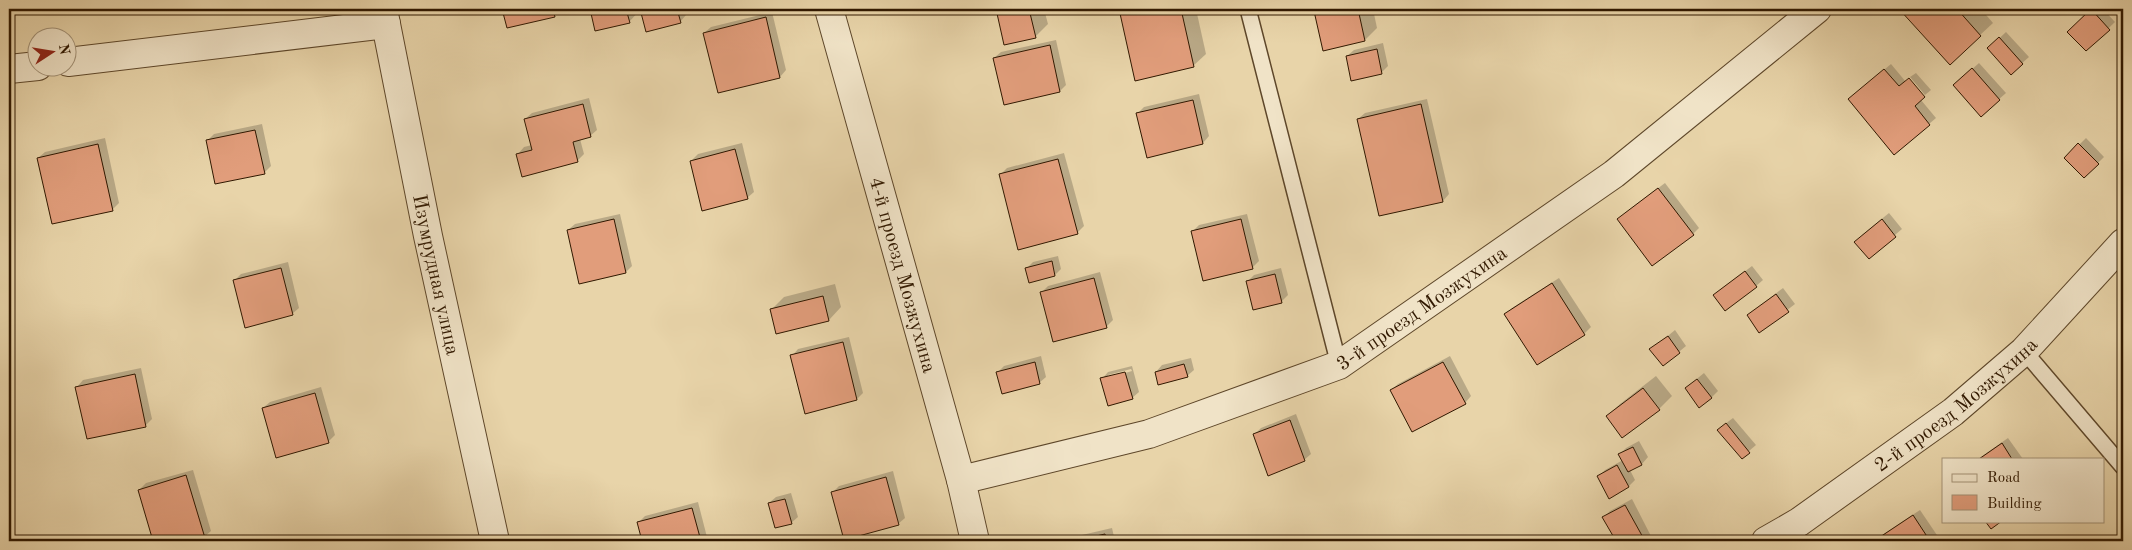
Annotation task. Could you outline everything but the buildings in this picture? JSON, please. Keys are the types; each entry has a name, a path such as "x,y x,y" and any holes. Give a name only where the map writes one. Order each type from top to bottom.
{"street":[{"name":"4-й проезд Мозжухина","path":"829,9 961,480 975,541"},
{"name":"3-й проезд Мозжухина","path":"961,480 1149,434 1338,365 1614,174 1817,9"},
{"path":"78,61 385,16"},
{"name":"Изумрудная улица","path":"385,16 428,236 495,541"},
{"path":"9,69 28,67"},
{"name":"2-й проезд Мозжухина","path":"1766,541 1799,522 1953,412 2024,352 2123,243"}],"lane":[{"path":"1248,9 1338,365"},
{"path":"2024,352 2123,467"}]}
